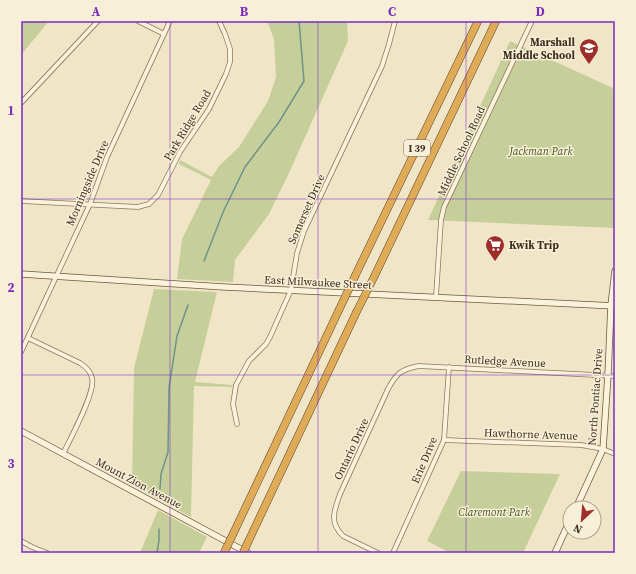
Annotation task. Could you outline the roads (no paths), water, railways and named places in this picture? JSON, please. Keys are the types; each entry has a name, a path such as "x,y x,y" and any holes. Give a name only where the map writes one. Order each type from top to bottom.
{"highway":[{"name":"I 39","path":"224,553 478,21"},
{"name":"I 39","path":"243,553 496,21"}],"main road":[{"name":"North Pontiac Drive","path":"580,500 603,449 615,271"},
{"name":"East Milwaukee Street","path":"21,274 292,290 613,305"},
{"name":"Mount Zion Avenue","path":"21,431 248,553"},
{"path":"555,553 562,538"}],"street":[{"path":"21,103 98,21"},
{"path":"138,21 164,34"},
{"name":"Morningside Drive","path":"21,352 90,204 107,157 170,21"},
{"name":"Park Ridge Road","path":"90,204 142,207 152,202 161,192 180,152 212,102 228,68 231,56 230,49 219,21"},
{"name":"Somerset Drive","path":"236,424 233,404 236,385 249,361 268,342 292,290 299,243 382,66 395,21"},
{"name":"Middle School Road","path":"436,297 441,220 444,207 532,21"},
{"path":"21,201 90,204"},
{"path":"28,338 80,363 87,369 92,378 91,392 63,454"},
{"name":"Rutledge Avenue","path":"397,375 409,368 419,366 615,376"},
{"name":"Erie Drive","path":"393,553 444,440 449,367"},
{"name":"Ontario Drive","path":"378,553 343,536 333,521 334,512 340,494 388,389 397,375"},
{"name":"Hawthorne Avenue","path":"444,440 581,445 603,449 615,454"},
{"path":"21,541 47,553"}],"waterway":[{"path":"204,261 224,210 245,167 279,122 304,81 299,21"},
{"path":"160,489 161,474 168,452 169,388 177,336 188,305"},
{"path":"157,553 159,529"}],"place":[{"name":"Marshall Middle School","path":"589,65"},
{"name":"Kwik Trip","path":"495,262"}],"park label":[{"name":"Jackman Park","path":"541,151"},
{"name":"Claremont Park","path":"494,512"}]}
